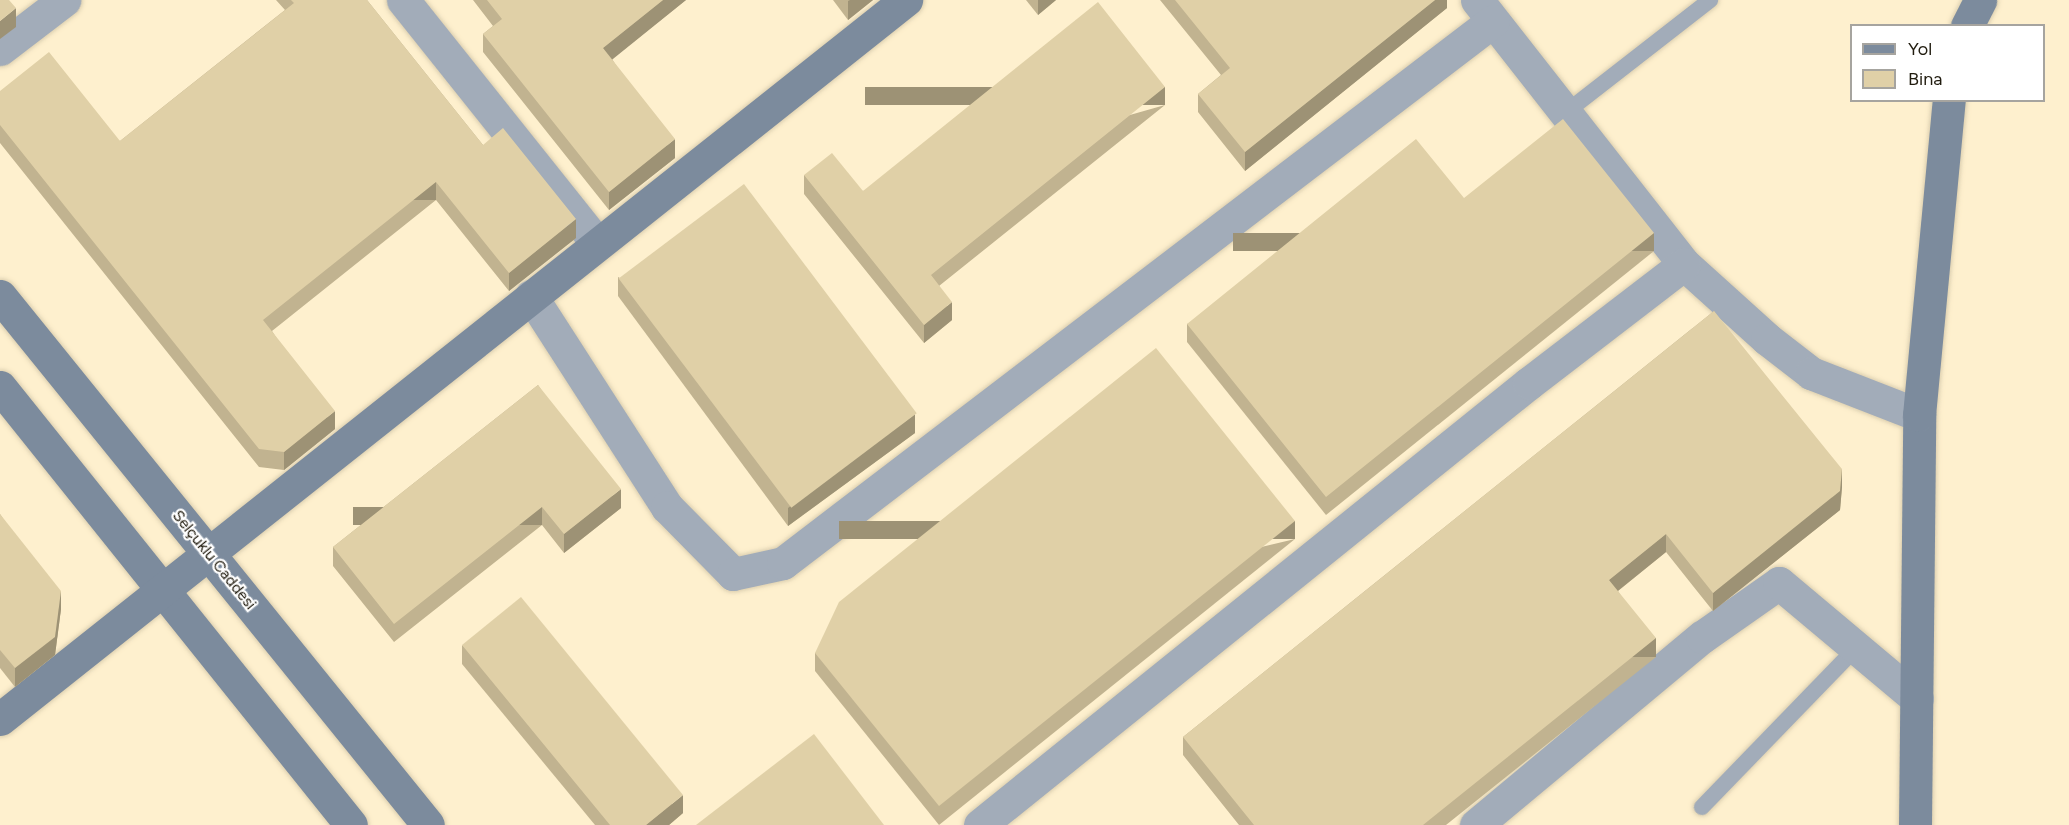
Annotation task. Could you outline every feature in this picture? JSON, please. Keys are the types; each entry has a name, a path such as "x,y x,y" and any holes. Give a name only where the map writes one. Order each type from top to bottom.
{"street":[{"path":"0,49 64,0"},
{"path":"403,0 597,243"},
{"path":"0,719 161,588 906,0"},
{"path":"1968,24 1980,0"},
{"path":"531,296 667,507 733,574 783,563 1485,11 1684,264 1767,339 1811,373 1919,415"},
{"path":"1915,825 1919,415 1949,102"},
{"path":"980,825 1529,383 1684,264"},
{"name":"Selçuklu Caddesi","path":"0,296 428,825"},
{"path":"0,387 351,825"},
{"path":"1476,825 1702,637 1779,584 1917,699"}],"lane":[{"path":"1565,113 1710,0"},
{"path":"1702,807 1856,648"}],"building":[{"path":"0,0 9,0 16,8 0,21"},
{"path":"291,0 367,0 483,145 503,128 576,219 509,273 436,182 263,320 335,411 284,452 259,449 0,125 0,91 49,52 120,141 294,3"},
{"path":"487,0 663,0 603,48 675,139 609,192 483,34 502,19"},
{"path":"1175,0 1435,0 1245,152 1198,94 1230,68"},
{"path":"1098,2 1165,87 931,275 952,302 924,325 804,175 832,153 863,191"},
{"path":"1563,119 1654,233 1326,497 1187,324 1416,139 1464,198"},
{"path":"744,184 917,413 791,508 619,278"},
{"path":"1714,311 1842,469 1840,491 1713,593 1666,534 1609,580 1656,638 1423,825 1254,825 1183,737"},
{"path":"1156,348 1295,521 939,806 815,653 839,602"},
{"path":"538,385 621,489 564,534 542,507 394,624 333,547"},
{"path":"0,514 61,591 55,637 15,668 0,650"},
{"path":"521,597 683,795 646,825 610,825 462,645"},
{"path":"814,734 884,825 696,825"}]}
